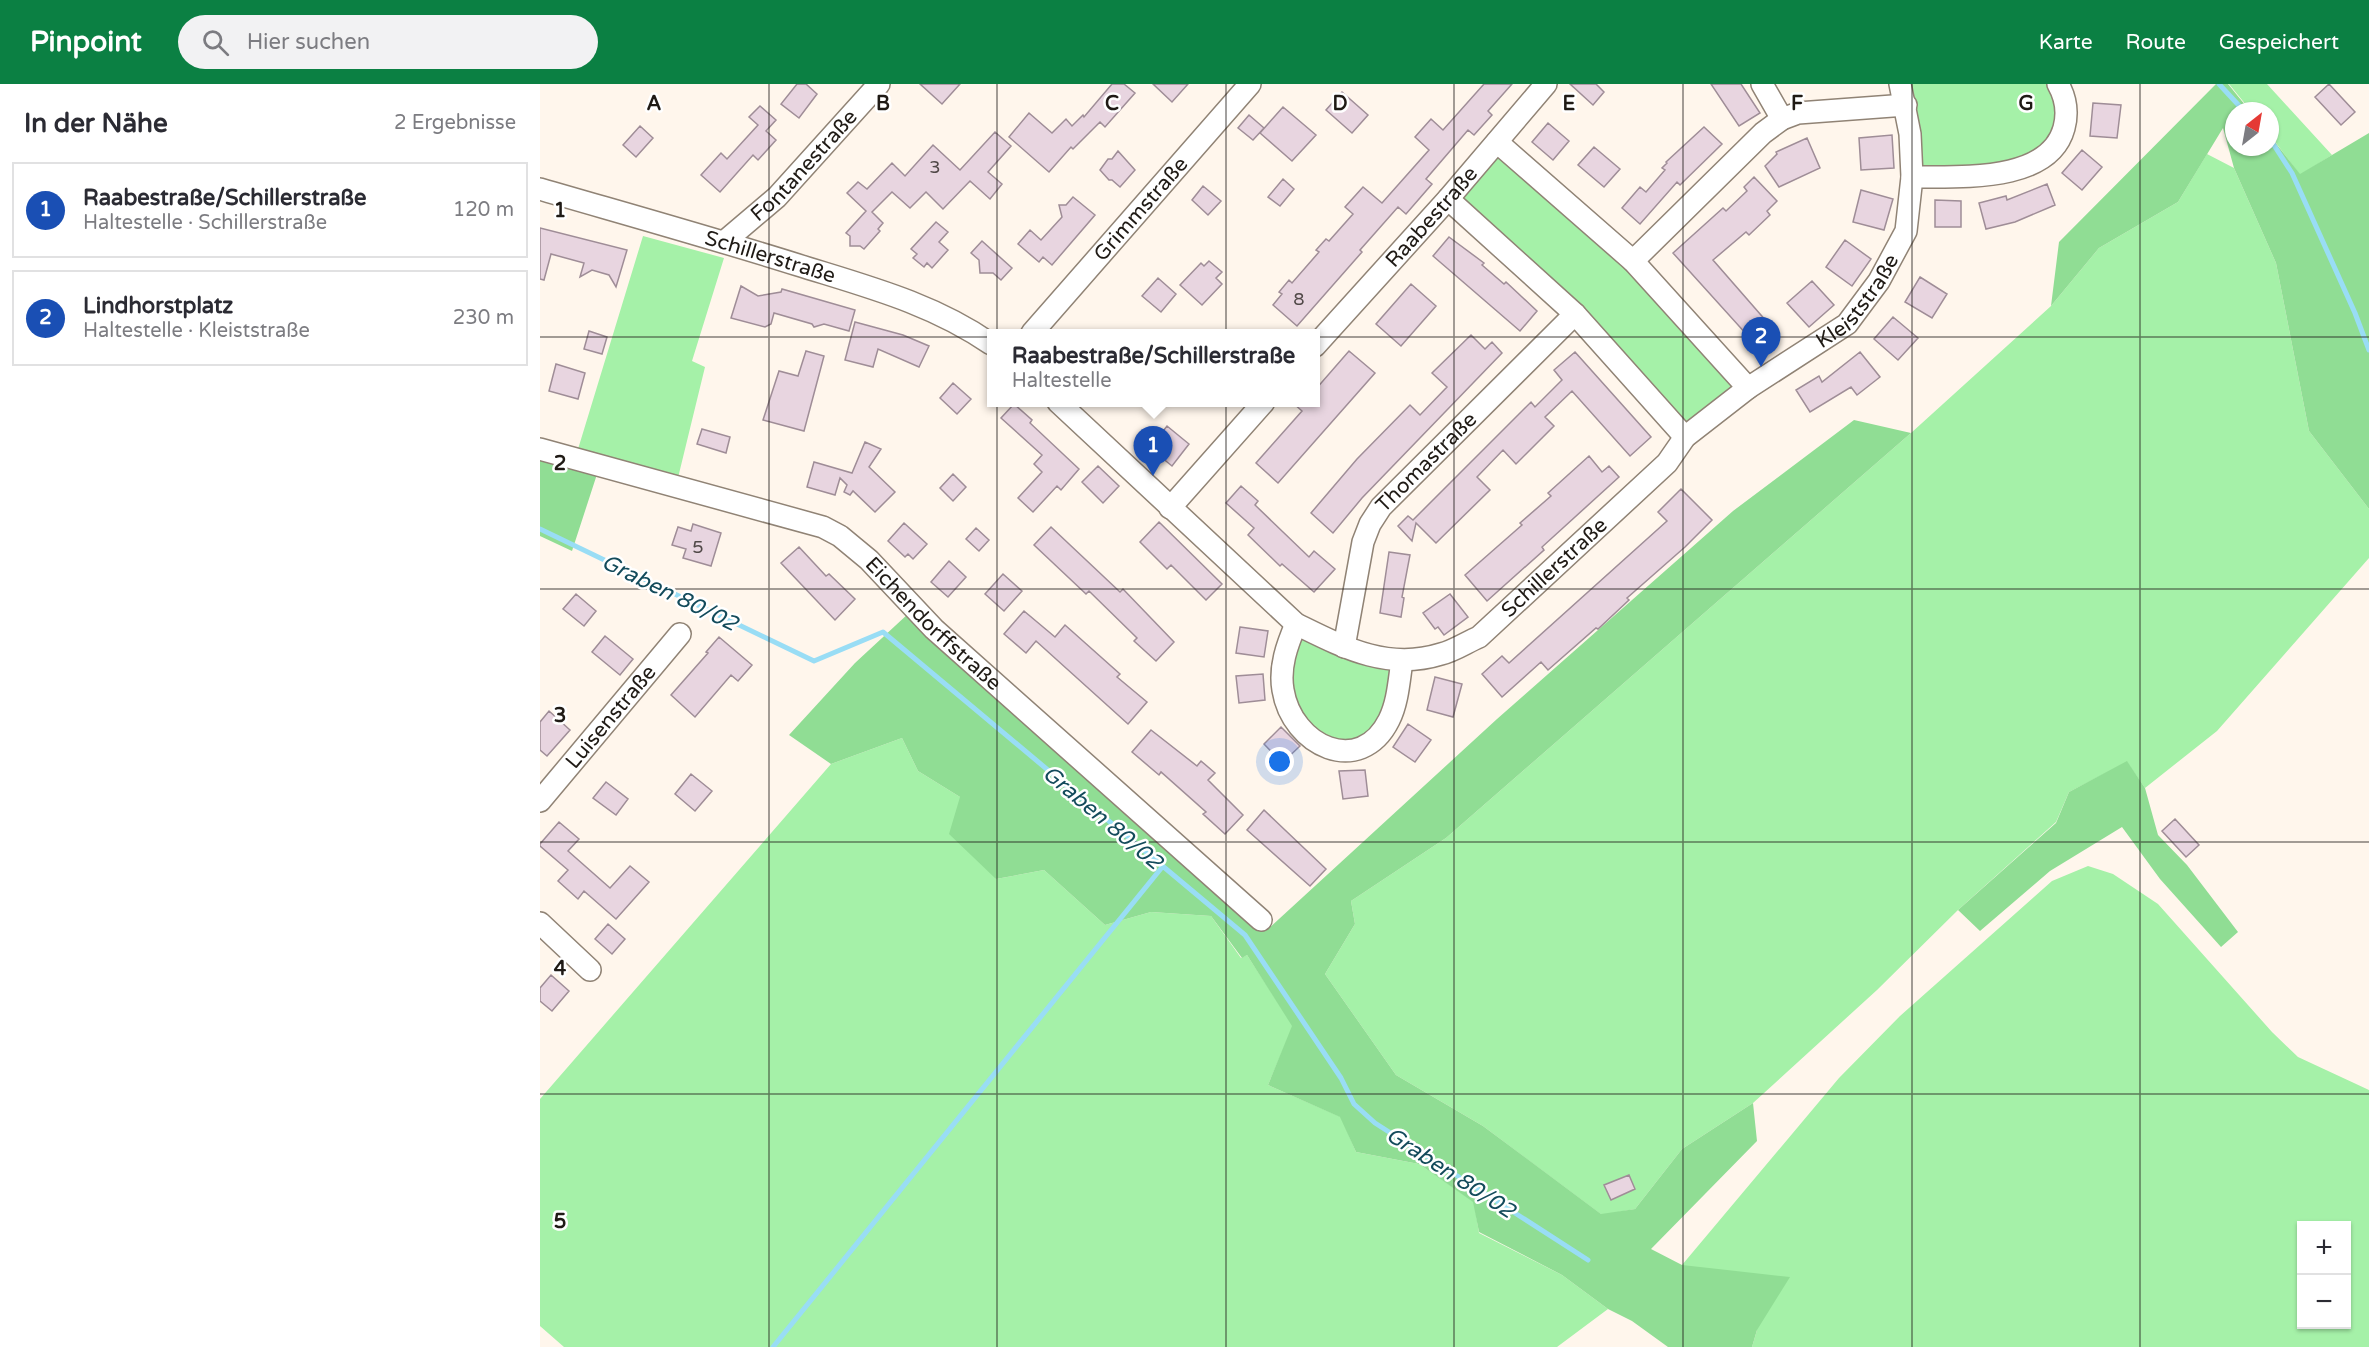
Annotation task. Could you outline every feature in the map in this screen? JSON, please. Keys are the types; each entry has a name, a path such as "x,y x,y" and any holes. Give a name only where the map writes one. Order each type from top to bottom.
{"street":[{"name":"Fontanestraße","path":"724,242 777,197 879,84"},
{"name":"Grimmstraße","path":"1036,329 1250,84"},
{"name":"Raabestraße","path":"1320,340 1448,199 1546,84"},
{"path":"1762,84 1782,118"},
{"name":"Kleiststraße","path":"1685,437 1748,388 1847,324 1879,281 1906,231 1912,177 1910,134 1900,84"},
{"path":"1912,177 1982,175 2013,170 2038,162 2053,150 2062,136 2068,114 2058,84"},
{"path":"1633,261 1763,133 1782,118 1798,113 1906,105"},
{"path":"1497,142 1633,261 1748,388"},
{"name":"Schillerstraße","path":"540,189 724,242 901,297 930,308 987,342"},
{"path":"1448,199 1575,314 1685,437"},
{"name":"Thomastraße","path":"1344,647 1363,542 1370,524 1381,507 1575,314"},
{"name":"Schillerstraße","path":"1063,407 1296,624 1344,647 1402,662 1442,654 1479,637 1667,463 1685,437"},
{"path":"1170,508 1260,407"},
{"name":"Eichendorffstraße","path":"540,448 823,527 840,536 869,560 934,629 1261,920"},
{"path":"1296,624 1286,650 1281,675 1282,689 1286,704 1299,730 1318,744 1337,750 1354,749 1377,737 1390,719 1402,662"},
{"name":"Luisenstraße","path":"540,801 680,634"},
{"path":"540,923 590,970"}],"green space":[{"path":"1903,84 2056,84 2066,114 2037,161 1914,174"},
{"path":"2216,84 2228,84 2243,102 2225,102 2225,135 2223,128 2178,202 2099,248 2051,306 2059,242"},
{"path":"2229,84 2267,84 2332,155 2300,175 2279,147 2279,102 2244,102"},
{"path":"2369,133 2369,509 2309,431 2276,263 2231,156 2279,156 2279,147 2300,174"},
{"path":"1497,144 1628,260 1745,388 1685,435 1451,199"},
{"path":"2207,154 2234,168 2276,263 2309,431 2369,509 2369,558 2217,731 2145,788 2127,762 2069,792 2056,822 1958,910 1877,990 1753,1103 1682,1149 1635,1209 1602,1215 1483,1126 1396,1075 1325,974 1355,924 1351,901 1446,838 1911,433 2051,306 2099,248 2178,202"},
{"path":"643,236 724,258 692,361 705,367 676,486 575,459"},
{"path":"1854,420 1911,433 1446,838 1351,901 1355,924 1325,974 1396,1075 1483,1126 1601,1214 1635,1209 1682,1149 1753,1103 1757,1141 1651,1249 1682,1265 1790,1277 1757,1330 1752,1347 1668,1347 1632,1321 1608,1309 1562,1275 1479,1232 1473,1202 1419,1164 1356,1152 1340,1117 1268,1085 1292,1026 1247,955 1242,958 1211,916 1151,912 1105,925 1044,870 996,879 949,834 960,797 918,771 902,738 831,764 789,735 855,663 909,613 1126,810 1267,930 1497,719 1733,511"},
{"path":"540,449 600,465 572,551 540,536"},
{"path":"1296,627 1400,663 1377,736 1338,749 1288,705"},
{"path":"902,738 918,771 960,797 996,879 1044,870 1105,925 1151,912 1211,916 1241,958 1247,955 1293,1026 1268,1085 1341,1117 1356,1152 1419,1164 1474,1202 1479,1233 1562,1275 1608,1309 1557,1347 564,1347 540,1326 540,1099 831,764"},
{"path":"2127,761 2145,788 2158,835 2187,865 2238,932 2221,947 2160,879 2122,827 2050,871 1980,931 1958,910 2056,823 2069,792"},
{"path":"2088,866 2113,874 2158,904 2272,1032 2298,1057 2369,1090 2369,1347 1752,1347 1757,1330 1682,1265 1839,1078 1900,1016 2052,881"}],"building":[{"path":"797,84 806,84 817,94 799,118 781,104"},
{"path":"920,84 960,84 942,104"},
{"path":"1112,84 1124,84 1135,93 1105,127 1100,122 1073,149 1071,147 1049,172 1009,137 1029,113 1052,133 1066,119 1072,126 1083,115 1084,117"},
{"path":"1153,84 1188,84 1172,102"},
{"path":"1484,84 1512,84 1488,111 1492,115 1474,135 1468,130 1426,179 1432,184 1406,214 1398,207 1297,326 1273,305 1282,294 1279,292 1289,280 1292,283 1319,252 1316,250 1326,239 1329,241 1353,214 1345,207 1363,187 1382,203 1429,150 1415,137 1431,119 1443,130"},
{"path":"1570,84 1596,84 1604,92 1593,105"},
{"path":"1711,84 1741,84 1760,113 1739,126"},
{"path":"2329,84 2355,112 2341,125 2315,97"},
{"path":"1342,92 1368,115 1352,133 1326,110"},
{"path":"2093,103 2121,105 2117,138 2090,136"},
{"path":"760,106 776,120 766,131 776,140 758,160 753,155 720,192 701,175 721,153 727,159 758,125 749,117"},
{"path":"1283,107 1316,135 1292,161 1260,133"},
{"path":"1249,115 1264,128 1253,140 1238,128"},
{"path":"1548,123 1569,141 1553,160 1532,142"},
{"path":"640,126 653,138 636,157 623,145"},
{"path":"1704,127 1722,144 1680,185 1677,182 1640,224 1622,208 1640,187 1646,192 1665,170 1662,168 1666,162"},
{"path":"995,132 1011,146 988,172 1002,184 990,199 970,181 943,209 926,192 910,208 892,192 872,212 883,223 878,229 880,231 864,249 860,246 850,246 850,236 846,233 866,211 847,193 858,182 867,189 892,163 905,176 933,145 960,170"},
{"path":"1892,135 1894,168 1861,170 1859,138"},
{"path":"1807,138 1820,168 1779,187 1765,166 1777,154 1776,152"},
{"path":"1594,147 1620,169 1604,187 1578,165"},
{"path":"2082,150 2102,167 2082,190 2062,173"},
{"path":"1118,151 1135,170 1120,187 1100,170"},
{"path":"1754,177 1777,201 1767,211 1770,215 1749,235 1746,232 1713,260 1774,330 1757,346 1673,253 1723,208 1726,211 1747,191 1744,187"},
{"path":"1283,179 1294,189 1280,206 1268,197"},
{"path":"2047,184 2055,205 2015,222 1986,229 1979,203 2006,196 2007,200"},
{"path":"1203,186 1221,201 1208,215 1192,200"},
{"path":"1861,190 1893,199 1884,230 1853,222"},
{"path":"1073,197 1095,215 1052,265 1043,257 1039,262 1018,244 1030,230 1041,240 1062,217 1059,205 1066,205"},
{"path":"1935,200 1961,201 1961,227 1935,227"},
{"path":"936,222 948,232 939,242 948,250 932,268 927,263 924,267 913,258 917,254 911,249"},
{"path":"540,228 627,250 616,287 609,275 592,270 580,277 584,263 551,254 544,280 540,279"},
{"path":"1449,237 1484,263 1482,265 1504,284 1506,282 1537,311 1520,331 1433,256"},
{"path":"1845,240 1871,259 1852,286 1826,267"},
{"path":"982,241 1012,268 1001,280 993,273 980,273 979,260 971,253"},
{"path":"1209,261 1222,272 1216,278 1222,284 1202,305 1180,285 1201,263 1204,266"},
{"path":"1920,277 1947,294 1932,318 1905,302"},
{"path":"1158,278 1176,294 1161,312 1142,296"},
{"path":"1812,281 1834,305 1809,327 1787,303"},
{"path":"1411,284 1436,306 1401,346 1376,324"},
{"path":"741,286 758,296 781,292 782,289 855,310 849,331 824,324 814,327 812,324 774,313 771,324 765,327 731,318"},
{"path":"1893,317 1918,338 1898,360 1874,339"},
{"path":"855,322 903,335 929,346 919,367 878,349 873,367 845,360"},
{"path":"589,331 607,337 602,354 584,349"},
{"path":"1471,335 1485,349 1492,342 1502,353 1362,498 1333,533 1311,513 1357,459 1410,405 1420,415 1447,387 1432,373"},
{"path":"806,351 824,356 804,431 763,420 779,371 798,376"},
{"path":"1349,351 1375,373 1278,483 1256,463 1302,411 1298,407 1320,407 1320,384"},
{"path":"1575,352 1651,437 1630,456 1572,391 1545,417 1554,426 1516,464 1503,450 1477,477 1490,490 1436,543 1416,523 1412,541 1398,526 1408,516 1413,520 1531,402 1535,407 1562,380 1554,370"},
{"path":"1860,352 1880,377 1857,395 1851,387 1810,412 1796,390 1819,376 1822,382"},
{"path":"556,364 585,373 578,399 549,391"},
{"path":"953,383 971,399 957,414 940,398"},
{"path":"1011,407 1017,407 1032,420 1030,423 1079,469 1061,490 1057,486 1033,512 1018,498 1042,472 1034,464 1042,455 1001,418"},
{"path":"1167,426 1189,444 1172,466 1150,448"},
{"path":"702,429 730,437 726,453 697,444"},
{"path":"865,442 881,449 869,467 895,492 875,512 853,491 850,495 844,492 847,485 840,478 835,495 807,487 814,462 852,473"},
{"path":"1589,456 1602,472 1609,466 1619,477 1542,547 1544,550 1487,601 1465,575 1522,525 1520,523 1551,496 1548,493"},
{"path":"1098,466 1119,486 1103,503 1082,482"},
{"path":"953,474 966,487 953,501 940,488"},
{"path":"1241,486 1258,501 1255,505 1309,557 1314,551 1335,569 1314,592 1282,564 1280,566 1248,535 1254,528 1226,503"},
{"path":"1681,489 1712,520 1627,598 1629,600 1598,629 1596,628 1548,670 1541,662 1502,697 1482,674 1502,656 1509,663 1667,521 1658,512"},
{"path":"1159,522 1222,584 1206,600 1171,565 1167,569 1140,542"},
{"path":"904,523 927,544 913,559 908,554 905,557 888,541"},
{"path":"693,524 721,533 711,566 683,558 686,549 672,545 678,527 691,531"},
{"path":"1051,527 1120,592 1123,589 1174,642 1156,661 1134,641 1137,638 1089,591 1086,594 1034,545"},
{"path":"976,528 989,540 979,551 966,539"},
{"path":"799,547 826,576 829,574 855,599 835,620 781,563"},
{"path":"1389,552 1410,555 1402,597 1404,598 1401,617 1380,613"},
{"path":"949,561 966,577 948,597 931,582"},
{"path":"1003,574 1022,591 1004,611 985,594"},
{"path":"576,594 596,611 584,626 563,609"},
{"path":"1450,594 1468,617 1444,635 1438,627 1435,629 1423,613"},
{"path":"1024,611 1055,637 1065,625 1120,674 1117,677 1147,702 1128,724 1036,641 1026,653 1004,634"},
{"path":"1240,627 1268,631 1264,657 1236,653"},
{"path":"605,636 633,659 620,675 592,652"},
{"path":"719,637 752,665 738,681 731,675 695,717 671,695"},
{"path":"1263,674 1265,700 1239,703 1236,676"},
{"path":"1435,677 1462,684 1453,717 1427,710"},
{"path":"549,711 570,730 547,756 540,750 540,722"},
{"path":"1408,724 1431,740 1415,762 1393,747"},
{"path":"1281,727 1300,746 1282,763 1264,744"},
{"path":"1151,730 1197,766 1201,761 1215,773 1208,780 1243,815 1225,834 1203,814 1206,812 1161,772 1159,775 1132,752"},
{"path":"1365,770 1368,796 1343,799 1339,771"},
{"path":"691,774 712,791 695,811 675,794"},
{"path":"606,782 628,799 616,815 593,798"},
{"path":"1264,810 1326,869 1310,886 1247,830"},
{"path":"2175,819 2199,845 2186,857 2162,831"},
{"path":"559,822 579,839 568,851 610,888 630,866 649,882 616,919 584,891 578,899 558,881 568,870 540,844"},
{"path":"608,924 625,939 612,954 595,939"},
{"path":"551,975 569,991 552,1011 540,1001 540,988"},
{"path":"1629,1175 1635,1189 1611,1200 1604,1185"}],"waterway":[{"path":"2219,84 2236,102"},
{"path":"2279,153 2292,173 2355,313 2369,350"},
{"name":"Graben 80/02","path":"540,529 814,661 883,632 1245,935 1341,1078 1354,1104 1375,1123 1588,1260"},
{"path":"773,1347 1163,866"}],"place":[{"name":"Lindhorstplatz","path":"1761,367"},
{"name":"Raabestraße/Schillerstraße","path":"1153,476"}]}
